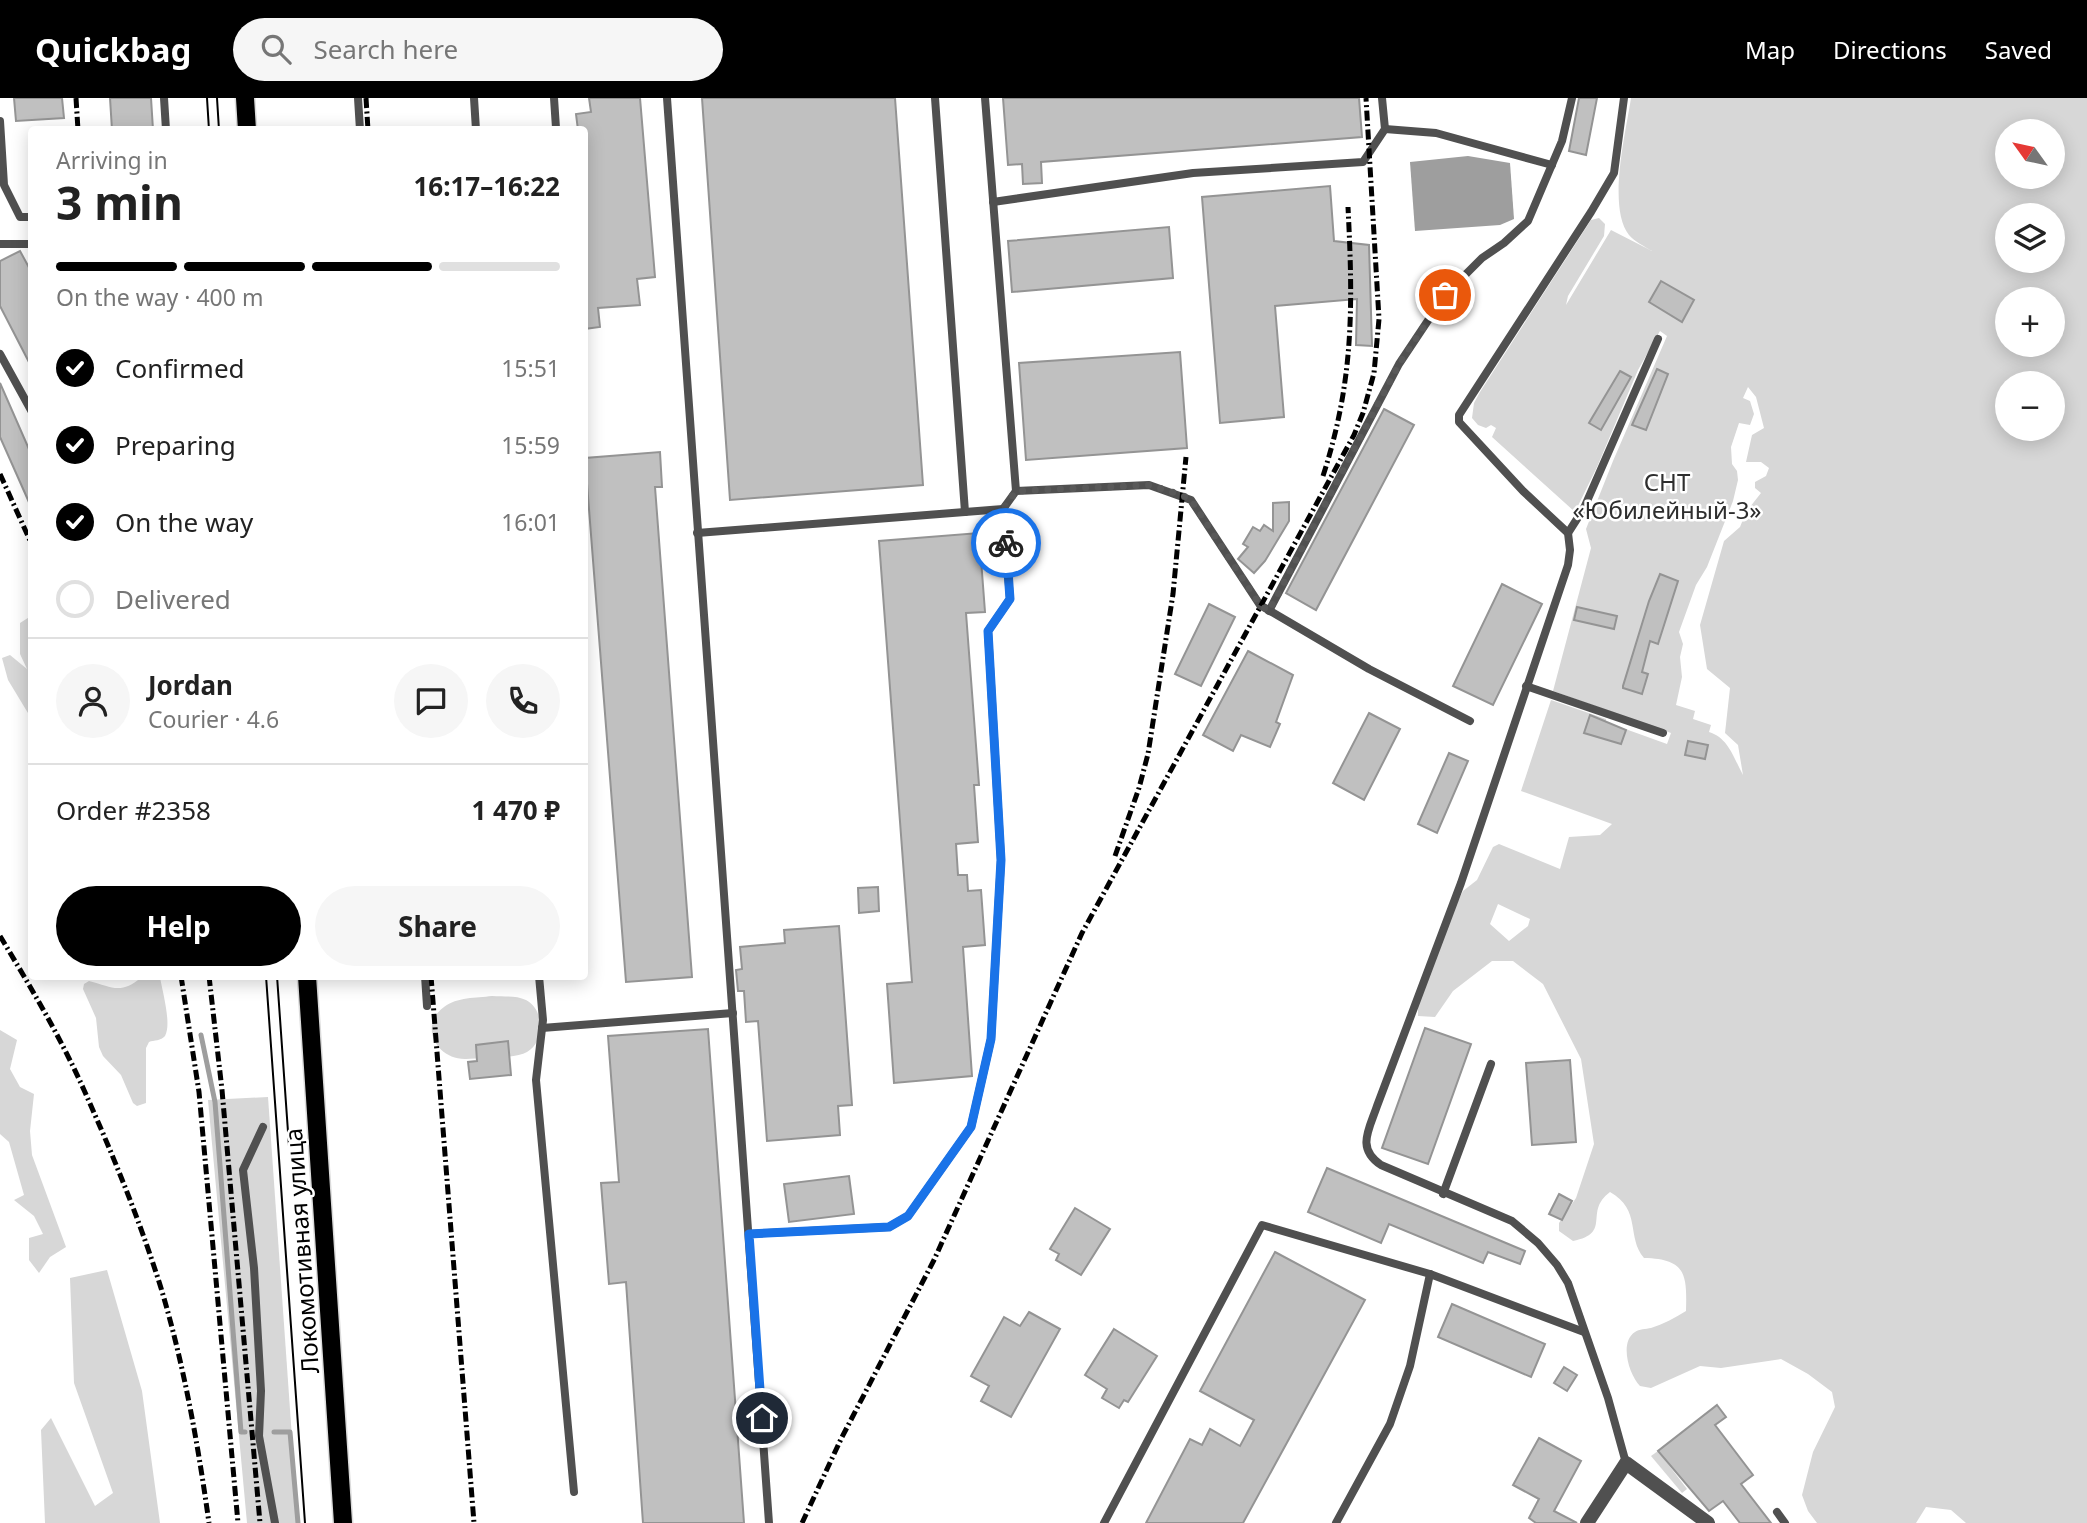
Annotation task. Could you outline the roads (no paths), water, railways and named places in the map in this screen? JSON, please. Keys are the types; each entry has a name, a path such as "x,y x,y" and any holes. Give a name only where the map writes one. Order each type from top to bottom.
{"main road":[{"path":"245,98 247,126"},
{"name":"Локомотивная улица","path":"307,980 343,1523"}],"street":[{"path":"1587,1523 1626,1463 1708,1523"}],"lane":[{"path":"164,98 166,126"},
{"path":"358,98 360,126"},
{"path":"474,98 476,126"},
{"path":"554,98 556,126"},
{"path":"667,98 769,1523"},
{"path":"936,98 965,512"},
{"path":"749,1234 889,1227 908,1216 971,1127 991,1039 1000,874 988,631 1010,599 1003,509 1016,491 985,98"},
{"path":"993,202 1193,173 1363,162 1385,129 1382,98"},
{"path":"1269,611 1399,364 1445,295 1482,258 1504,243 1528,220 1562,141 1572,98"},
{"path":"1568,533 1483,449 1459,422 1459,415 1614,173 1625,98"},
{"path":"0,121 4,185 20,217 28,217"},
{"path":"1385,129 1436,133 1552,165"},
{"path":"0,244 28,244"},
{"path":"1626,1463 1608,1398 1568,1283 1557,1265 1538,1243 1512,1222 1381,1166 1370,1158 1366,1149 1377,1106 1461,883 1568,565 1568,533 1584,508 1658,339"},
{"path":"0,354 28,405"},
{"path":"1016,491 1149,485 1182,495 1191,500 1260,605 1370,670 1470,721"},
{"path":"697,533 1003,509"},
{"path":"1526,687 1663,733"},
{"path":"425,980 427,1006"},
{"path":"539,980 542,1028 536,1080 574,1492"},
{"path":"542,1028 733,1013"},
{"path":"1443,1194 1490,1064"},
{"path":"263,1127 243,1170 254,1268 261,1391 259,1436 275,1523"},
{"path":"1104,1523 1262,1225 1430,1274 1584,1332"},
{"path":"1336,1523 1390,1424 1410,1366 1430,1274"},
{"path":"1777,1512 1785,1523"}],"waterway":[{"path":"201,1035 215,1102 241,1432 245,1432"},
{"path":"274,1432 290,1432 298,1523"}],"tram line":[{"path":"207,98 209,126"},
{"path":"217,98 219,126"},
{"path":"266,980 305,1523"},
{"path":"277,980 289,1146"}],"railway":[{"path":"76,98 78,126"},
{"path":"366,98 368,126"},
{"path":"802,1523 841,1439 934,1260 1082,933 1354,435 1363,413 1374,373 1379,319 1366,98"},
{"path":"1323,476 1341,407 1349,343 1351,277 1348,207"},
{"path":"1115,856 1148,754 1173,594 1186,457"},
{"path":"0,474 28,536"},
{"path":"0,936 75,1070 116,1164 144,1238 161,1288 183,1375 209,1523"},
{"path":"182,980 199,1092 238,1523"},
{"path":"209,980 222,1090 260,1523"},
{"path":"431,980 474,1523"}],"park label":[{"name":"СНТ «Юбилейный-3»","path":"1667,495"}]}
